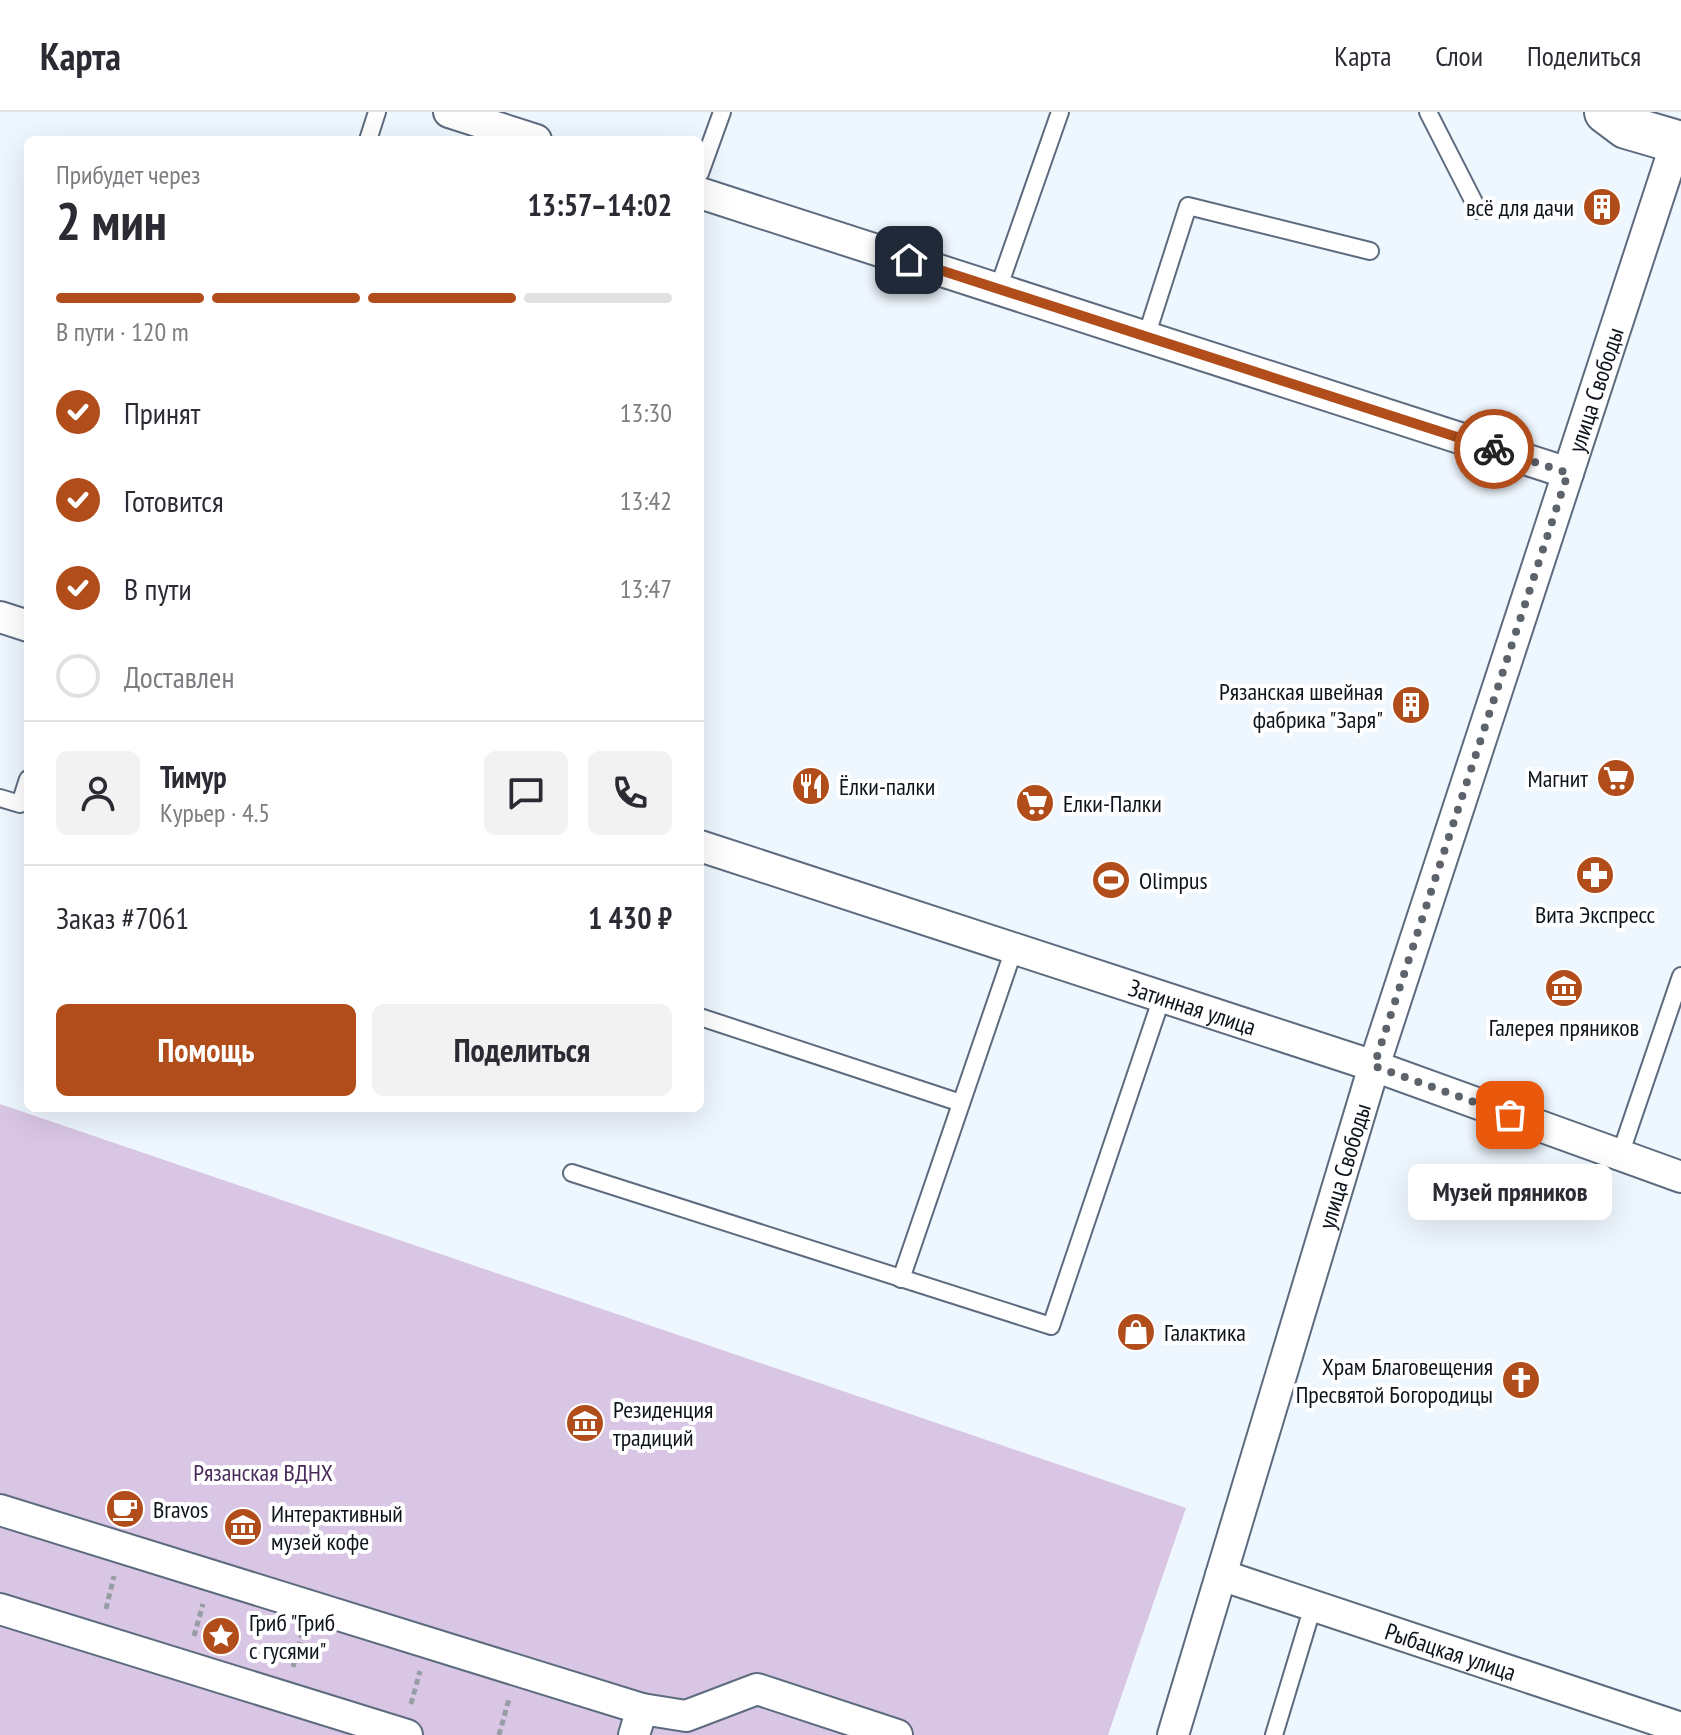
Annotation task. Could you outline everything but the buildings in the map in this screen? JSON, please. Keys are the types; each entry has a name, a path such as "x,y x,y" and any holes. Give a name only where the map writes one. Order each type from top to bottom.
{"main road":[{"path":"1606,112 1626,127 1679,143"}],"street":[{"path":"449,112 524,136"},
{"name":"улица Свободы","path":"1173,1735 1374,1066 1679,143"},
{"path":"704,194 1568,473"},
{"path":"0,617 24,625"},
{"name":"Затинная улица","path":"704,847 1374,1066 1681,1177"},
{"path":"0,1510 428,1643 638,1722 686,1716 757,1689 897,1735"},
{"name":"Рыбацкая улица","path":"1221,1575 1681,1728"},
{"path":"0,1609 405,1734"}],"lane":[{"path":"369,136 377,112"},
{"path":"704,162 722,112"},
{"path":"998,289 1060,112"},
{"path":"1428,112 1478,210"},
{"path":"1146,337 1188,206 1370,251"},
{"path":"0,798 20,804 24,792"},
{"path":"901,1279 1014,949"},
{"path":"1620,1155 1681,976"},
{"path":"572,1173 1051,1326 1162,997"},
{"path":"704,1018 961,1103"},
{"path":"1274,1735 1313,1606"}],"path":[{"path":"97,1639 122,1548"},
{"path":"186,1667 210,1575"},
{"path":"284,1697 311,1607"},
{"path":"405,1734 428,1643"}],"green space":[{"name":"Рязанская ВДНХ","path":"0,1104 1186,1508 1108,1735 0,1735"}],"way so far":[{"path":"1494,449 1568,473 1374,1066 1510,1115"}],"place":[{"name":"всё для дачи","path":"1602,207"},
{"name":"Рязанская швейная фабрика \"Заря\"","path":"1411,705"},
{"name":"Магнит","path":"1616,778"},
{"name":"Ёлки-палки","path":"811,786"},
{"name":"Елки-Палки","path":"1035,803"},
{"name":"Вита Экспресс","path":"1595,875"},
{"name":"Olimpus","path":"1111,880"},
{"name":"Галерея пряников","path":"1564,988"},
{"name":"Музей пряников","path":"1510,1115"},
{"name":"Галактика","path":"1136,1332"},
{"name":"Храм Благовещения Пресвятой Богородицы","path":"1521,1380"},
{"name":"Резиденция традиций","path":"585,1423"},
{"name":"Bravos","path":"125,1509"},
{"name":"Интерактивный музей кофе","path":"243,1527"},
{"name":"Гриб \"Гриб с гусями\"","path":"221,1636"}],"route":[{"path":"909,260 1494,449"}]}
